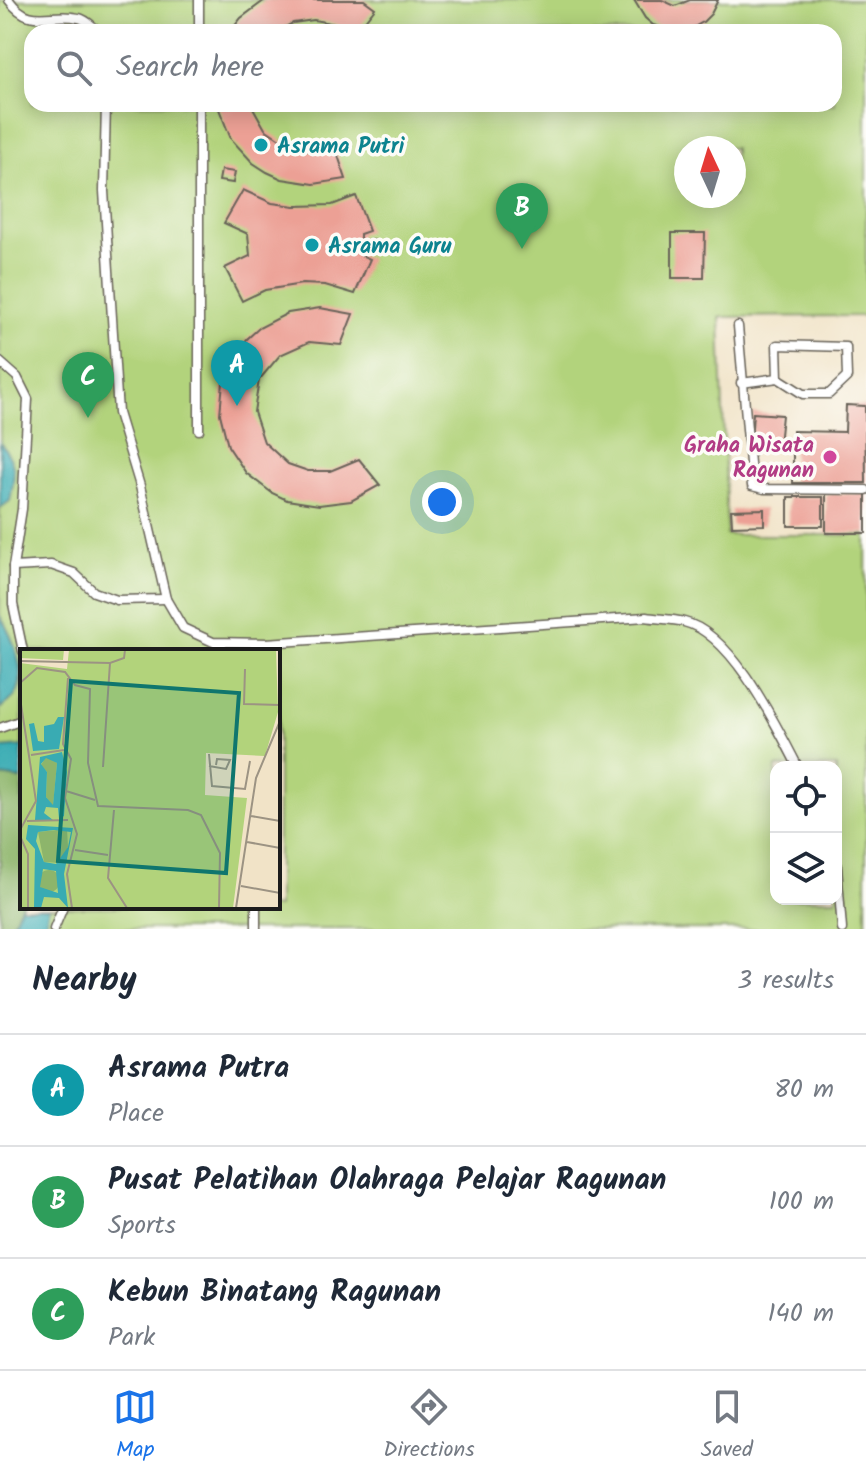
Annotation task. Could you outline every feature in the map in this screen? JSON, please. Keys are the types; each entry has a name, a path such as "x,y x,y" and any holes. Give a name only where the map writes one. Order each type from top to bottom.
{"lane":[{"path":"9,0 24,16 39,19 81,18 89,24"},
{"path":"199,0 199,24"},
{"path":"106,112 104,191 118,413 140,486 166,599 183,628 213,642 266,647 646,617 686,622 718,640 761,699 795,761"},
{"path":"199,112 199,430"},
{"path":"738,326 752,486 764,489 866,490"},
{"path":"741,383 778,378 803,394 829,394 847,377 846,347 777,345 778,378"},
{"path":"0,362 17,377 28,399 22,509 13,567 13,604 23,649"},
{"path":"13,567 51,565 74,573 94,592 117,600 166,599"},
{"path":"0,728 20,721"},
{"path":"840,905 842,929"},
{"path":"54,929 62,909"}],"green space":[{"path":"0,0 866,0 866,316 720,317 727,535 866,535 866,929 0,929"},
{"path":"0,776 20,779 20,908 10,929 0,929"}],"water":[{"path":"0,442 10,457 14,476 10,501 0,508"},
{"path":"0,616 14,644 20,677 15,696 0,709"},
{"path":"20,746 20,779 0,776 0,748"},
{"path":"20,908 49,909 44,929 10,929"}],"building":[{"path":"265,0 364,0 375,8 362,24 314,20 291,24 236,24"},
{"path":"634,0 662,0 675,6 690,0 718,0 711,14 699,24 652,24"},
{"name":"Asrama Putri","path":"220,112 255,112 265,129 292,147 314,151 335,147 346,179 314,184 282,179 253,163 231,139"},
{"path":"221,170 235,172 233,183 219,181"},
{"name":"Asrama Guru","path":"243,190 272,203 295,206 332,205 356,196 369,231 360,234 360,241 374,240 375,249 361,251 361,255 370,259 355,294 325,285 302,284 265,290 242,301 225,268 250,256 248,234 224,223"},
{"path":"672,233 705,233 704,278 672,278"},
{"path":"320,308 353,314 341,345 309,342 280,355 259,380 254,412 264,442 288,464 308,471 330,471 359,459 380,485 351,501 319,505 287,500 272,493 246,473 228,446 220,414 223,382 229,366 247,339 259,328 288,313"},
{"name":"Graha Wisata Ragunan","path":"846,405 865,406 866,483 793,483 793,431 845,432"},
{"path":"753,413 782,415 779,445 751,443"},
{"path":"826,494 866,494 866,533 826,533"},
{"path":"788,497 823,497 823,526 788,526"},
{"path":"764,509 764,525 732,526 731,510"}],"place":[{"name":"Asrama Putri","path":"261,145"},
{"name":"Asrama Guru","path":"312,245"},
{"name":"Pusat Pelatihan Olahraga Pelajar Ragunan","path":"522,249"},
{"name":"Asrama Putra","path":"237,406"},
{"name":"Kebun Binatang Ragunan","path":"88,418"},
{"name":"Graha Wisata Ragunan","path":"830,457"}]}
